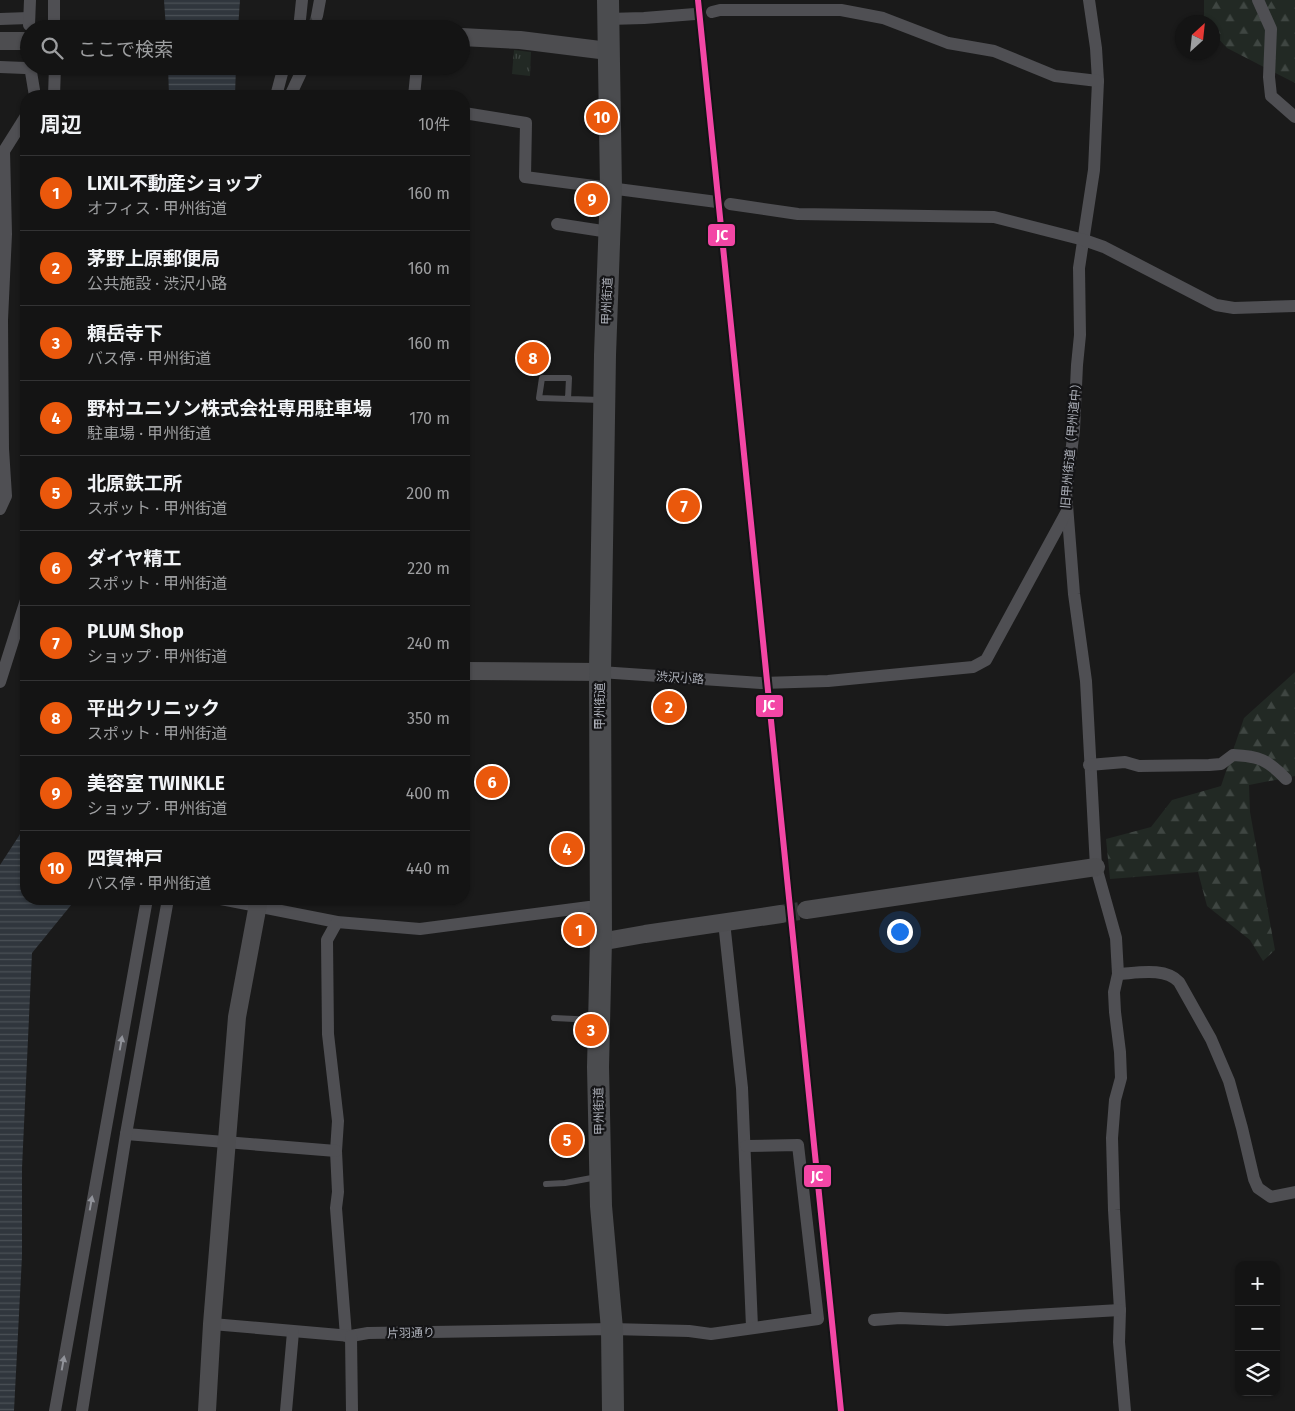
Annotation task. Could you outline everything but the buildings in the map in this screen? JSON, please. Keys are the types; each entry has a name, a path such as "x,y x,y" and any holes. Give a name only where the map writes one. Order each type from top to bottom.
{"highway":[{"name":"甲州街道","path":"608,10 611,189 600,672 601,940 599,1021 601,1206 612,1329 613,1411"}],"street":[{"path":"29,20 30,0"},
{"path":"54,0 54,20"},
{"path":"300,20 302,0"},
{"path":"317,16 320,0"},
{"name":"旧甲州街道（甲州道中）","path":"761,683 828,681 973,667 986,660 1067,511 1066,492 1074,430 1080,335 1079,268 1094,170 1098,81 1096,48 1089,0"},
{"path":"1258,0 1271,30 1269,77 1271,96 1295,117"},
{"path":"717,7 841,10 883,18 948,43 994,51 1055,76 1098,81"},
{"path":"608,10 644,18 694,14"},
{"path":"0,18 20,25"},
{"path":"0,41 20,32"},
{"path":"470,37 520,40 608,51"},
{"path":"0,67 20,67"},
{"path":"27,90 28,75"},
{"path":"30,75 34,90"},
{"path":"54,90 55,75"},
{"path":"278,90 282,75"},
{"path":"293,90 300,75"},
{"path":"415,90 416,75"},
{"path":"470,114 526,123 525,177 717,202"},
{"path":"0,509 6,496 1,408 2,151 20,125"},
{"path":"730,204 798,214 994,217 1104,247 1216,305 1234,308 1295,306"},
{"path":"558,224 609,232"},
{"path":"1067,511 1074,594 1086,681 1089,765 1096,867 1116,938 1118,974 1114,992 1114,1012 1120,1052 1121,1078 1115,1100 1112,1138 1120,1310 1119,1342 1125,1411"},
{"path":"0,682 20,619"},
{"path":"470,671 600,672"},
{"name":"渋沢小路","path":"600,672 761,683"},
{"path":"1089,765 1125,762 1139,766 1209,765 1221,764 1233,755 1253,756 1274,766 1286,779"},
{"path":"806,910 1096,867"},
{"path":"55,1411 146,905"},
{"path":"82,1411 126,1134 167,905"},
{"path":"206,1411 226,1141 238,1017 258,905"},
{"path":"266,905 337,922 420,929 601,907"},
{"path":"601,940 781,914"},
{"path":"337,922 327,940 328,1034 338,1121 336,1151 338,1192 336,1208 349,1336 352,1411"},
{"path":"724,922 742,1088 746,1146 746,1198 752,1327"},
{"path":"1118,974 1163,973 1179,982 1211,1039 1229,1081 1254,1179 1258,1188 1271,1196 1295,1192"},
{"path":"126,1134 336,1151"},
{"name":"片羽通り","path":"212,1324 349,1336 368,1333 612,1329 689,1331 711,1334 818,1319 798,1145 746,1146"},
{"path":"874,1320 900,1318 947,1320 1120,1310"},
{"path":"286,1411 293,1332"}],"lane":[{"path":"568,399 569,378 542,378 539,398 568,399 605,400"},
{"path":"554,1018 599,1021"},
{"path":"546,1184 600,1177"}],"green space":[{"path":"1204,0 1295,0 1295,83 1227,48 1220,40 1220,15 1204,15"},
{"path":"514,50 531,52 530,76 512,74"},
{"path":"1295,672 1295,776 1249,785 1250,812 1275,950 1263,961 1250,940 1207,906 1198,872 1110,879 1106,839 1151,827 1172,800 1221,786 1244,718"}],"shaded area":[{"path":"164,0 240,0 239,20 165,20"},
{"path":"168,75 236,75 235,90 169,90"},
{"path":"20,834 20,905 71,905 32,953 22,1168 22,1256 14,1411 0,1411 0,865"}],"tunnel":[{"path":"316,20 317,16"},
{"path":"781,914 806,910"}],"transit line":[{"name":"JC","path":"698,0 841,1411"}],"place":[{"name":"四賀神戸","path":"602,117"},
{"name":"美容室 TWINKLE","path":"592,199"},
{"name":"平出クリニック","path":"533,358"},
{"name":"PLUM Shop","path":"684,506"},
{"name":"茅野上原郵便局","path":"669,707"},
{"name":"ダイヤ精工","path":"492,782"},
{"name":"野村ユニソン株式会社専用駐車場","path":"567,849"},
{"name":"LIXIL不動産ショップ","path":"579,930"},
{"name":"頼岳寺下","path":"591,1030"},
{"name":"北原鉄工所","path":"567,1140"}]}
